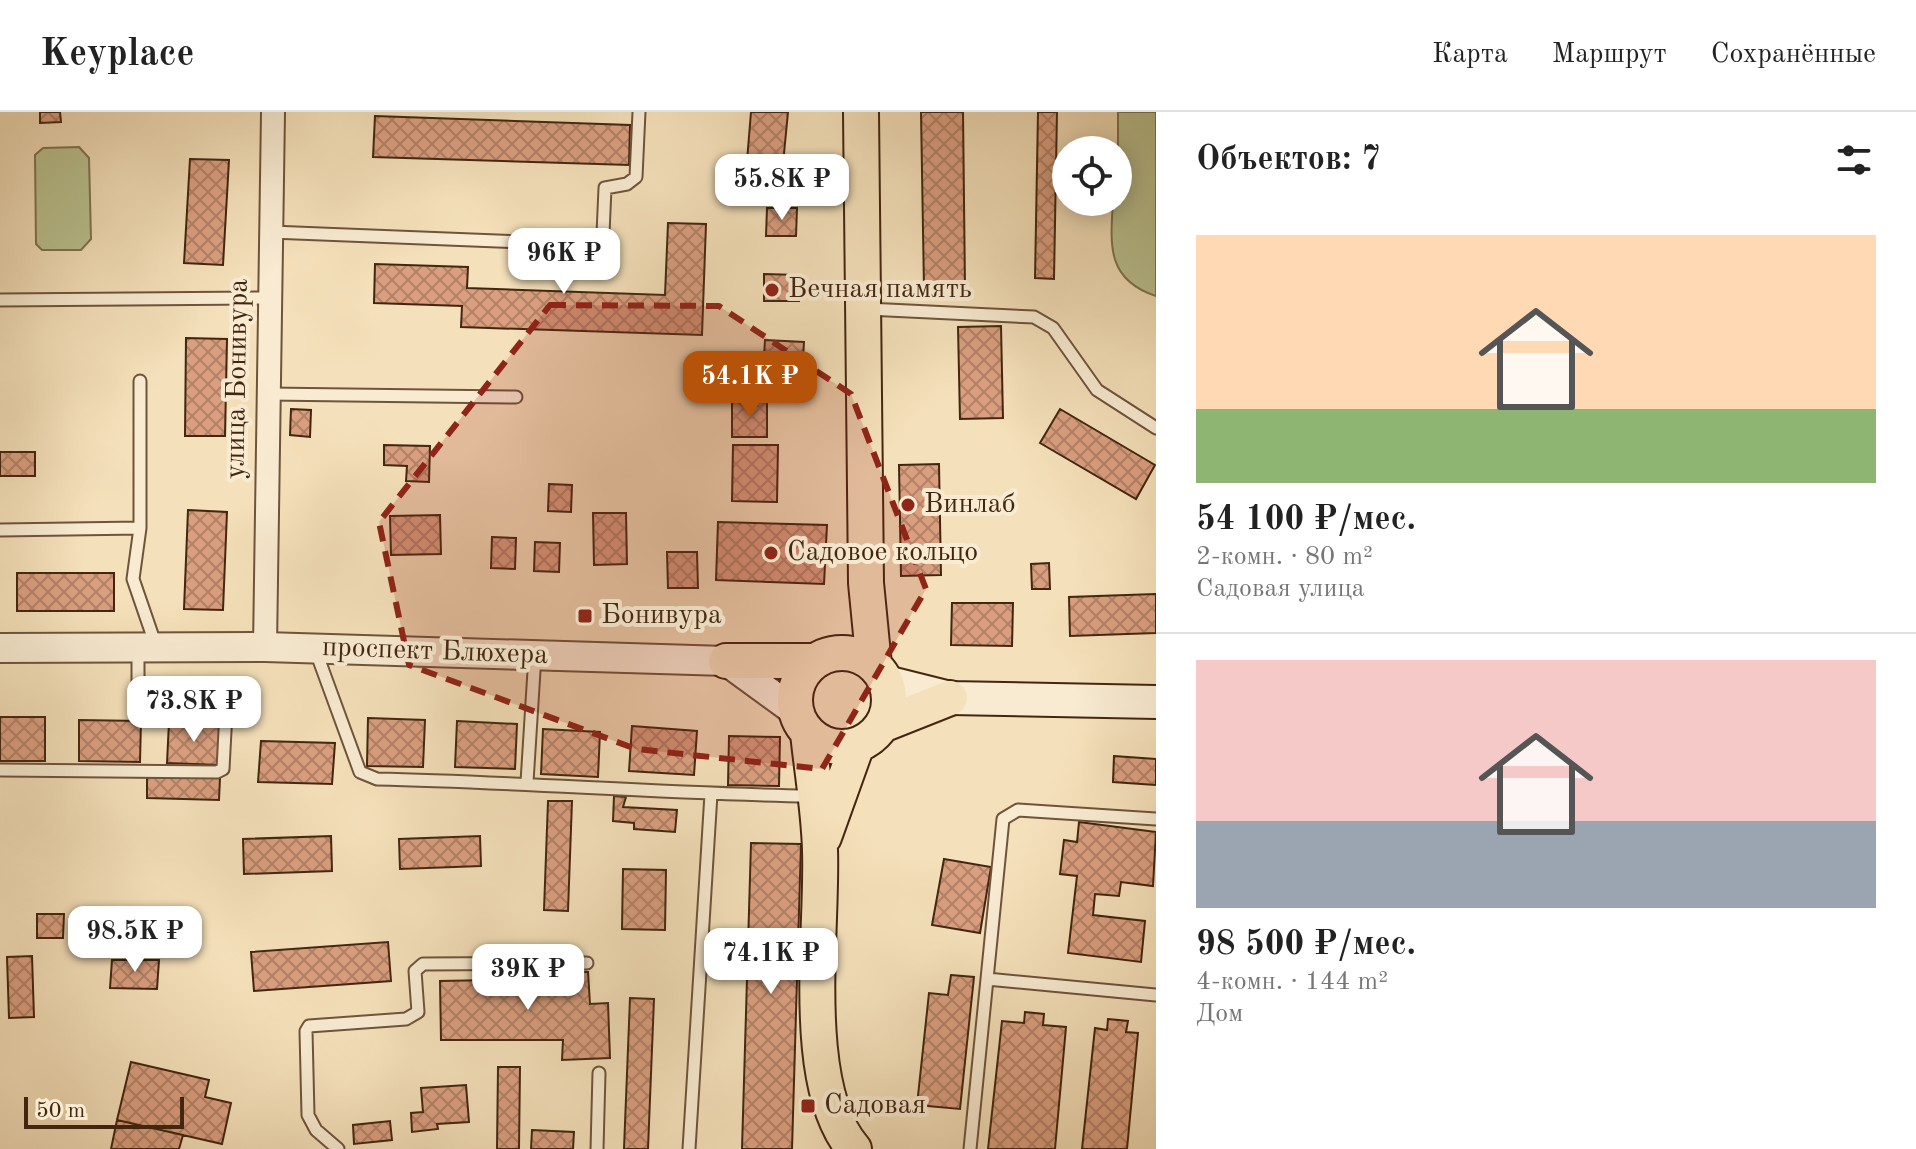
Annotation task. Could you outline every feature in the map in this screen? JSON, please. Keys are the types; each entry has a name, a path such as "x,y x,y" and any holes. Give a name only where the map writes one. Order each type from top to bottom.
{"main road":[{"path":"820,849 869,735 888,711 866,583 861,112"},
{"path":"854,1149 828,1103 820,1058 820,849 798,683 825,657 866,583"},
{"path":"726,661 851,654 880,674 950,698 1156,702"},
{"path":"802,723 831,747 869,735 950,698"}],"street":[{"name":"улица Бонивура","path":"265,647 273,112"},
{"name":"проспект Блюхера","path":"0,648 265,647 726,661"},
{"path":"726,661 802,723"}],"lane":[{"path":"271,232 595,245 603,234 605,188 627,184 636,177 639,112"},
{"path":"0,300 270,298"},
{"path":"863,309 1034,317 1053,328 1097,390 1156,428"},
{"path":"0,770 217,772 223,769 226,712 223,706 218,703 147,700 138,689 147,647 133,579 140,528 140,381"},
{"path":"268,394 516,397"},
{"path":"0,530 140,528"},
{"path":"315,649 360,772 377,779 527,782 711,794 815,796"},
{"path":"527,782 535,655"},
{"path":"689,1149 711,794"},
{"path":"970,1149 1003,819 1018,810 1156,819"},
{"path":"338,1149 316,1130 308,1115 306,1031 309,1026 406,1019 418,1012 415,971 423,964 587,963"},
{"path":"987,979 1156,995"},
{"path":"597,1149 599,1073"}],"highlighted area":[{"path":"550,305 719,306 851,394 926,589 822,769 636,749 409,665 379,522"}],"green space":[{"path":"1118,112 1156,112 1156,296 1128,281 1115,260 1113,216 1132,216 1132,136 1118,136"},
{"path":"79,147 89,158 91,239 81,250 42,250 36,244 35,155 43,148"}],"building":[{"path":"40,112 60,112 61,122 40,123"},
{"path":"751,112 788,112 783,164 747,161"},
{"path":"921,112 963,112 965,288 924,289"},
{"path":"1038,112 1057,112 1057,136 1052,136 1054,279 1035,278"},
{"path":"375,116 630,125 629,165 373,157"},
{"path":"190,159 229,160 223,265 184,263"},
{"path":"767,208 797,208 796,236 766,236"},
{"path":"668,223 706,224 702,335 461,327 462,306 374,303 375,264 468,267 467,288 665,295"},
{"path":"764,274 799,275 799,301 764,301"},
{"path":"1001,326 1003,418 960,419 958,327"},
{"path":"186,338 227,339 225,436 185,436"},
{"path":"765,340 804,342 802,375 763,372"},
{"path":"767,400 767,437 732,437 732,401"},
{"path":"291,409 311,410 310,437 290,435"},
{"path":"1060,409 1155,465 1136,499 1040,443"},
{"path":"384,445 430,446 429,482 406,481 407,466 384,465"},
{"path":"733,445 778,445 777,502 732,501"},
{"path":"0,452 35,452 35,476 0,476"},
{"path":"939,464 941,575 901,576 899,465"},
{"path":"549,484 572,485 571,512 548,511"},
{"path":"188,510 227,512 223,610 184,609"},
{"path":"593,513 626,513 627,564 594,565"},
{"path":"440,515 441,554 391,555 390,516"},
{"name":"Садовое кольцо","path":"718,522 827,525 824,584 716,580"},
{"path":"492,537 516,538 515,569 491,568"},
{"path":"535,542 560,543 559,572 534,571"},
{"path":"667,552 697,552 698,588 668,588"},
{"path":"1049,563 1050,589 1032,589 1031,564"},
{"path":"17,573 114,573 114,611 17,611"},
{"path":"1156,594 1156,633 1070,636 1069,597"},
{"path":"952,603 1013,603 1012,646 951,645"},
{"path":"0,717 45,717 45,761 0,761"},
{"path":"368,718 425,720 423,767 367,766"},
{"path":"79,720 141,721 140,762 79,761"},
{"path":"457,721 517,724 515,769 455,767"},
{"path":"169,722 221,725 220,765 167,763"},
{"path":"632,726 697,731 694,775 629,771"},
{"path":"543,729 600,732 598,777 541,774"},
{"path":"729,736 780,737 779,786 728,785"},
{"path":"261,741 335,743 332,784 258,782"},
{"path":"1114,756 1156,759 1156,785 1113,782"},
{"path":"147,776 220,778 219,800 147,798"},
{"path":"614,796 626,797 623,807 677,810 675,832 634,829 634,823 613,821"},
{"path":"548,801 572,801 568,911 544,910"},
{"path":"1079,822 1156,832 1153,886 1121,882 1119,896 1095,894 1093,915 1145,921 1141,962 1068,953 1077,876 1060,874 1064,840 1077,842"},
{"path":"331,836 332,871 244,874 243,839"},
{"path":"480,836 481,866 400,869 399,839"},
{"path":"751,843 801,844 792,1149 742,1149"},
{"path":"944,859 991,867 980,933 932,925"},
{"path":"623,869 666,870 665,930 622,929"},
{"path":"37,914 64,914 63,938 37,938"},
{"path":"388,942 391,981 254,991 251,952"},
{"path":"32,956 34,1017 9,1018 7,957"},
{"path":"112,960 159,960 157,989 110,988"},
{"path":"491,972 588,972 590,1004 608,1003 610,1058 562,1060 563,1040 441,1040 440,981 491,980"},
{"path":"951,975 974,977 960,1109 917,1105 929,993 948,995"},
{"path":"630,998 654,999 648,1149 624,1149"},
{"path":"1025,1012 1044,1014 1043,1025 1066,1027 1055,1149 988,1149 1002,1021 1024,1023"},
{"path":"1108,1019 1128,1021 1126,1032 1138,1033 1127,1149 1082,1149 1095,1028 1107,1030"},
{"path":"131,1062 209,1080 205,1097 231,1103 222,1144 117,1120"},
{"path":"498,1067 520,1067 519,1149 497,1149"},
{"path":"466,1085 469,1122 437,1124 438,1129 412,1132 411,1113 423,1112 421,1088"},
{"path":"117,1120 183,1135 179,1149 111,1149"},
{"path":"390,1121 392,1140 354,1144 353,1125"},
{"path":"532,1130 574,1132 573,1149 531,1149"}],"place":[{"name":"Вечная память","path":"772,290"},
{"name":"Винлаб","path":"908,505"},
{"name":"Садовое кольцо","path":"771,553"},
{"name":"Бонивура","path":"585,616"},
{"name":"Садовая","path":"808,1106"}]}
